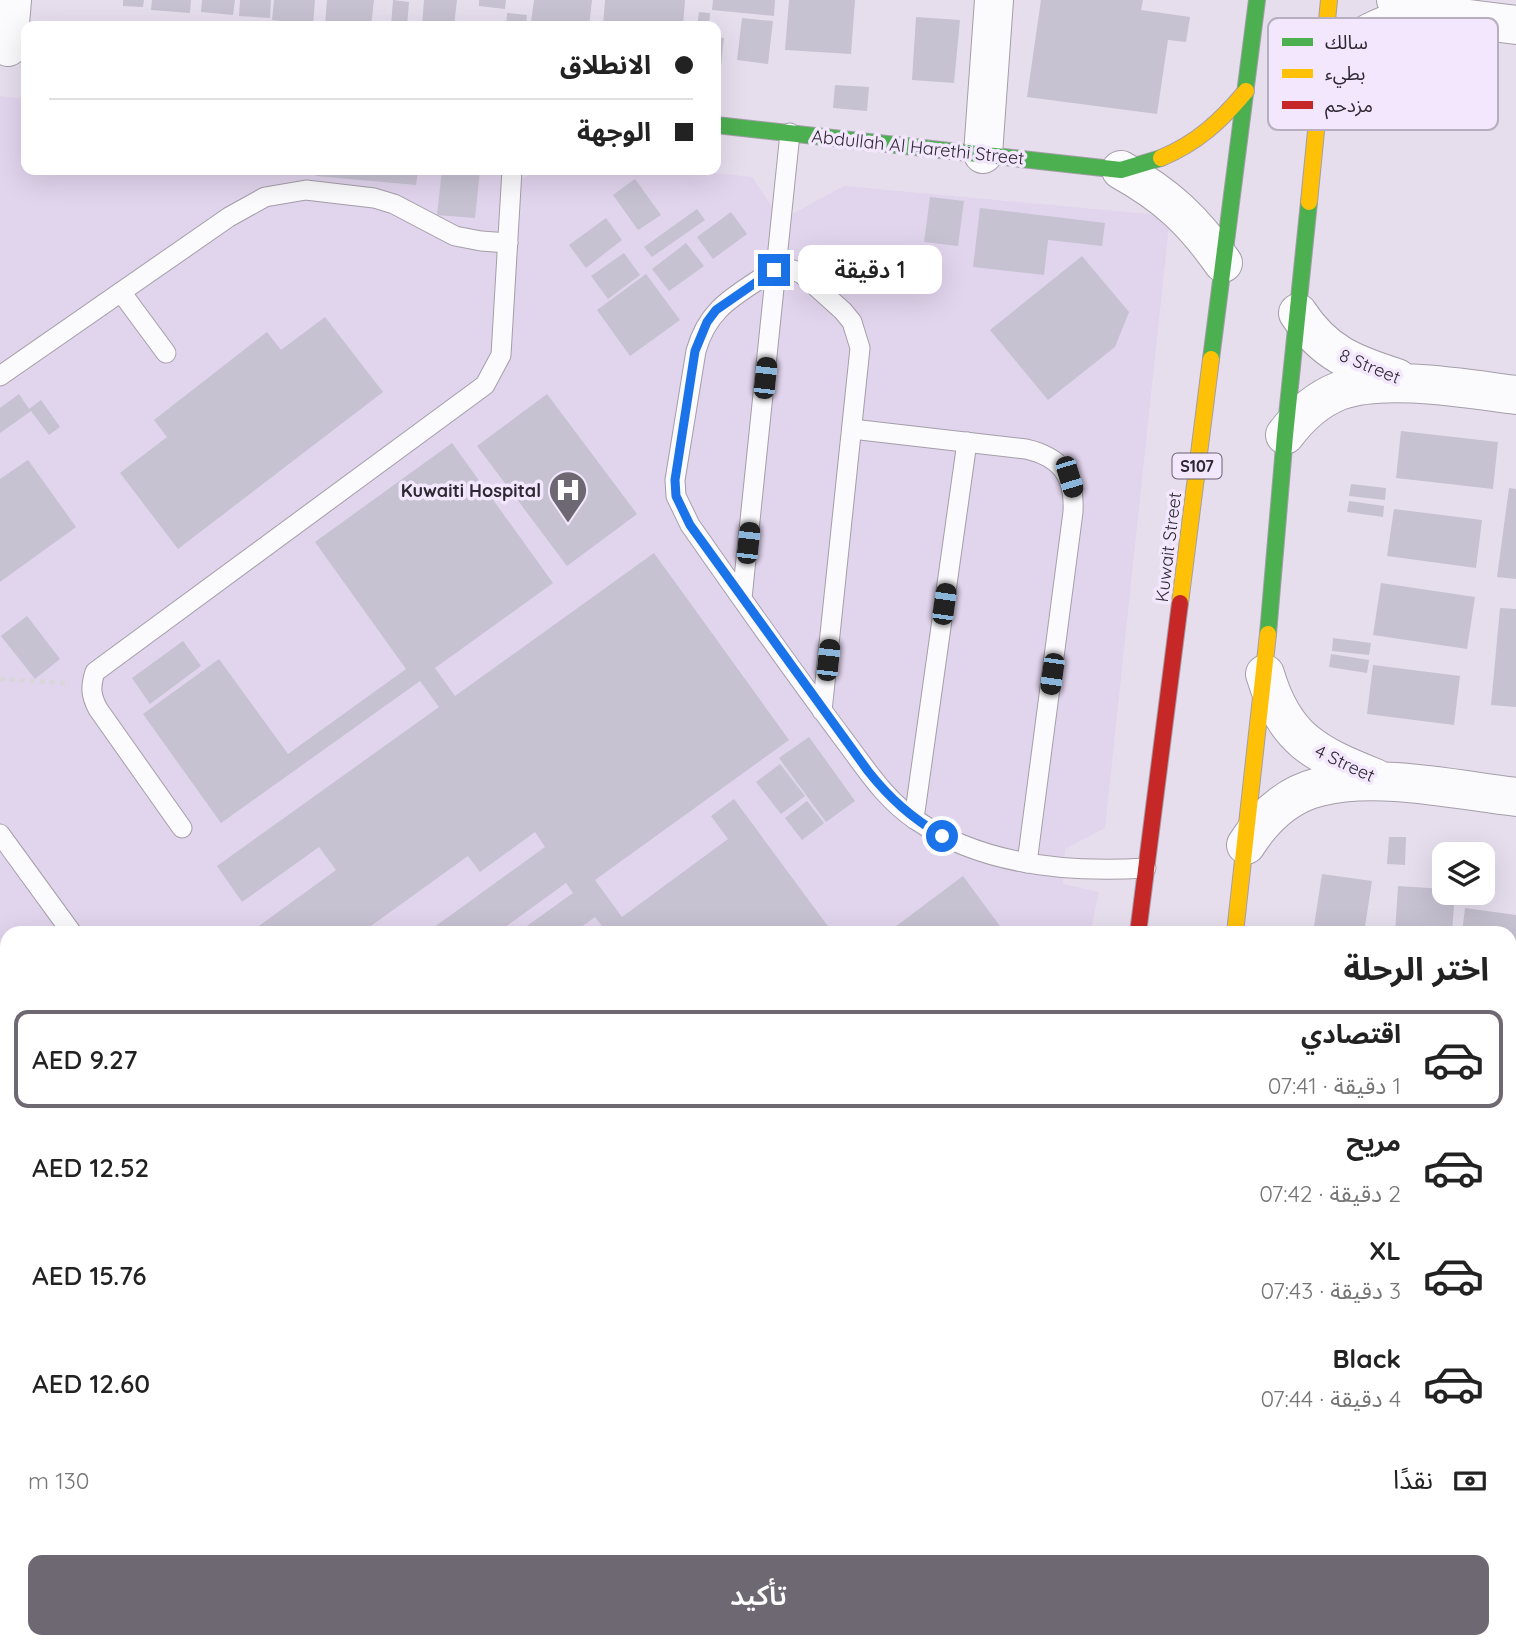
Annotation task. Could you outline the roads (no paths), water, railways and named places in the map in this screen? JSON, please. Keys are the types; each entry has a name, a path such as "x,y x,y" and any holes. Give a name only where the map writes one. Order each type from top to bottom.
{"main road":[{"name":"Kuwait Street","path":"1139,926 1256,0"},
{"path":"1327,18 1329,0"},
{"name":"Abdullah Al Harethi Street","path":"721,126 1121,170 1157,160 1192,144 1222,120 1245,91"},
{"path":"1236,926 1265,674 1285,435 1316,130"},
{"path":"1146,868 1158,913"}],"street":[{"path":"11,48 12,0"},
{"path":"984,154 994,0"},
{"path":"1396,18 1412,7 1476,18"},
{"path":"1498,22 1516,25"},
{"name":"Abdullah Al Harethi Street","path":"1121,170 1152,187 1179,209 1203,234 1223,263"},
{"name":"8 Street","path":"1298,313 1308,328 1336,353 1360,366 1416,383"},
{"name":"8 Street","path":"1285,435 1310,407 1341,390 1359,386 1416,383 1516,395"},
{"name":"4 Street","path":"1265,674 1280,713 1307,745 1325,757 1384,781"},
{"name":"4 Street","path":"1246,845 1269,815 1301,793 1333,785 1384,781 1516,797"}],"lane":[{"path":"742,598 790,133"},
{"path":"182,828 98,709 92,698 91,684 95,672 485,385 495,371 501,355 512,175"},
{"path":"0,376 247,206 265,197 306,190 374,198 394,204 455,236 508,243"},
{"path":"822,711 860,348 858,334 852,322 802,274 776,268 716,310 700,336 695,351 675,480 681,511 822,711 889,797 914,819 942,836 1027,863 1063,869 1105,871 1146,868"},
{"path":"121,292 166,353"},
{"path":"852,429 1044,453 1058,463 1069,477 1074,494 1027,863"},
{"path":"914,819 967,442"},
{"path":"0,834 67,926"}],"place":[{"name":"Kuwaiti Hospital","path":"568,524"}]}
